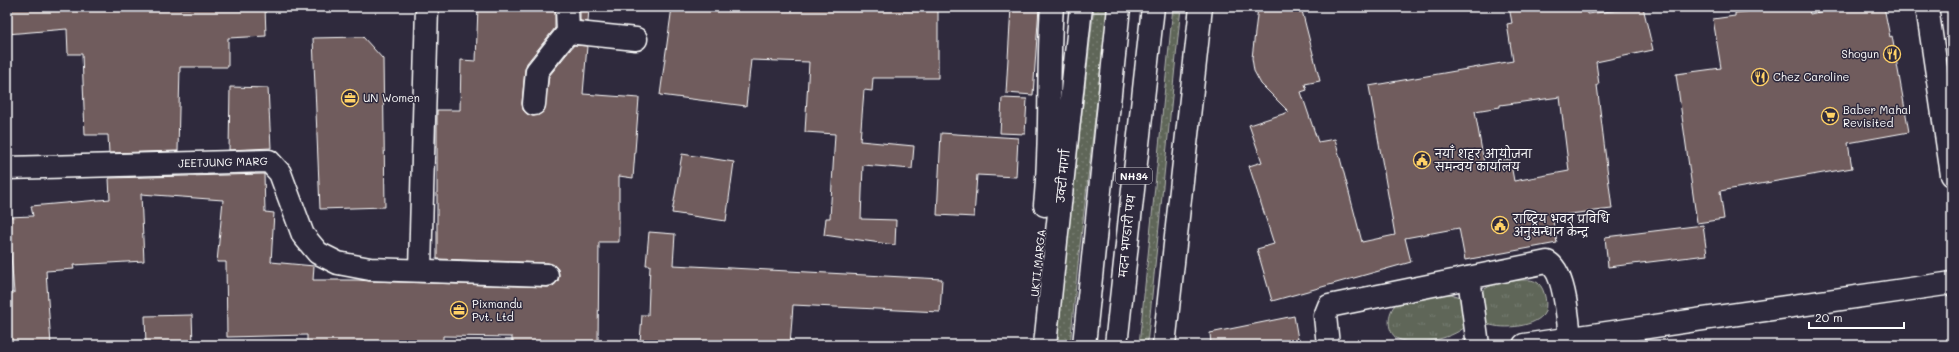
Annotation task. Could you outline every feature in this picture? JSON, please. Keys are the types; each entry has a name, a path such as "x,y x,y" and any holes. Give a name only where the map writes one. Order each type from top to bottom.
{"main road":[{"path":"420,270 427,7"},
{"path":"534,104 538,71 568,32 568,7"},
{"name":"UKTI MARGA","path":"1030,345 1047,180 1049,65 1052,7"},
{"name":"उक्टी मार्गा","path":"1045,345 1082,7"},
{"name":"NH34","path":"1084,345 1119,7"},
{"name":"मदन भण्डारी पथ","path":"1116,345 1153,7"},
{"path":"1164,345 1201,7"},
{"path":"1927,7 1952,176"},
{"path":"568,32 636,39"},
{"name":"JEETJUNG MARG","path":"7,168 269,161 280,173 303,235 318,253 338,264 370,270 420,270 548,275"},
{"path":"1328,345 1325,316 1329,306 1547,262 1552,264 1560,280 1570,338"},
{"path":"1469,278 1478,345"},
{"path":"1524,345 1952,283"}],"green space":[{"path":"1094,7 1108,7 1079,254 1070,345 1057,345 1066,252"},
{"path":"1173,7 1181,7 1147,345 1139,345"},
{"path":"1520,280 1534,281 1543,289 1546,308 1543,315 1531,323 1524,325 1498,327 1485,323 1480,293 1484,289 1494,285"},
{"path":"1438,294 1451,294 1461,297 1465,327 1451,335 1423,342 1405,341 1394,336 1389,326 1389,320 1392,309 1395,305 1408,299"}],"building":[{"path":"7,7 139,7 139,9 265,7 266,36 228,38 228,67 180,67 178,151 109,153 108,135 85,135 82,54 68,54 67,29 7,34"},
{"path":"478,7 555,7 555,28 527,63 525,69 522,103 523,110 527,114 533,116 539,115 544,111 549,76 574,45 587,46 583,94 639,98 633,178 619,176 619,242 599,242 598,345 512,345 512,337 443,336 443,345 307,345 307,335 227,337 226,262 217,262 223,200 141,194 144,261 73,265 74,269 46,271 51,345 7,345 7,316 10,316 9,293 14,293 8,217 33,216 31,206 110,199 109,178 264,174 265,212 274,213 271,262 314,266 313,280 553,286 558,281 558,269 554,265 548,263 437,259 437,110 460,110 461,60 476,61"},
{"path":"580,7 589,7 588,22 580,21"},
{"path":"672,7 938,7 938,78 873,78 872,91 864,90 860,141 914,146 912,169 863,165 861,219 896,220 895,245 824,235 826,218 830,218 835,134 805,132 809,62 751,60 746,106 660,95"},
{"path":"1011,7 1039,7 1033,95 1006,93"},
{"path":"1258,7 1301,7 1320,81 1305,84 1307,90 1301,92 1318,142 1335,139 1362,242 1395,235 1369,86 1513,61 1507,24 1512,23 1509,7 1586,7 1587,14 1643,7 1653,50 1596,62 1599,85 1597,85 1612,209 1552,216 1557,243 1465,260 1459,228 1405,238 1411,262 1272,301 1257,249 1274,244 1249,166 1262,162 1249,125 1289,112 1261,84 1254,71 1252,58","holes":["1560,97 1569,171 1514,181 1510,159 1484,163 1475,111 1500,107 1500,105"]},
{"path":"1791,7 1808,7 1810,14 1844,7 1884,7 1890,37 1892,36 1909,132 1848,143 1852,168 1720,191 1724,219 1697,223 1676,74 1721,68 1713,19 1735,16 1735,13"},
{"path":"363,37 383,59 385,207 320,209 313,38"},
{"path":"230,87 268,88 271,148 229,150"},
{"path":"1002,98 1027,99 1025,134 1000,133"},
{"path":"941,133 1018,138 1016,177 977,175 974,217 937,215"},
{"path":"682,154 734,162 726,221 672,213"},
{"path":"1703,225 1707,255 1608,267 1605,237"},
{"path":"649,232 675,234 673,265 942,279 940,312 793,305 790,345 693,345 640,342 642,315 648,315 650,265 646,265"},
{"path":"192,315 193,345 146,345 145,316"},
{"path":"1294,316 1299,345 1211,345 1210,333"}],"place":[{"name":"Shogun","path":"1892,54"},
{"name":"Chez Caroline","path":"1760,77"},
{"name":"UN Women","path":"350,98"},
{"name":"Baber Mahal Revisited","path":"1830,116"},
{"name":"नयाँ शहर आयोजना समन्वय कार्यालय","path":"1422,160"},
{"name":"राष्ट्रिय भवन प्रविधि अनुसन्धान केन्द्र","path":"1500,225"},
{"name":"Pixmandu Pvt. Ltd","path":"459,310"}]}
